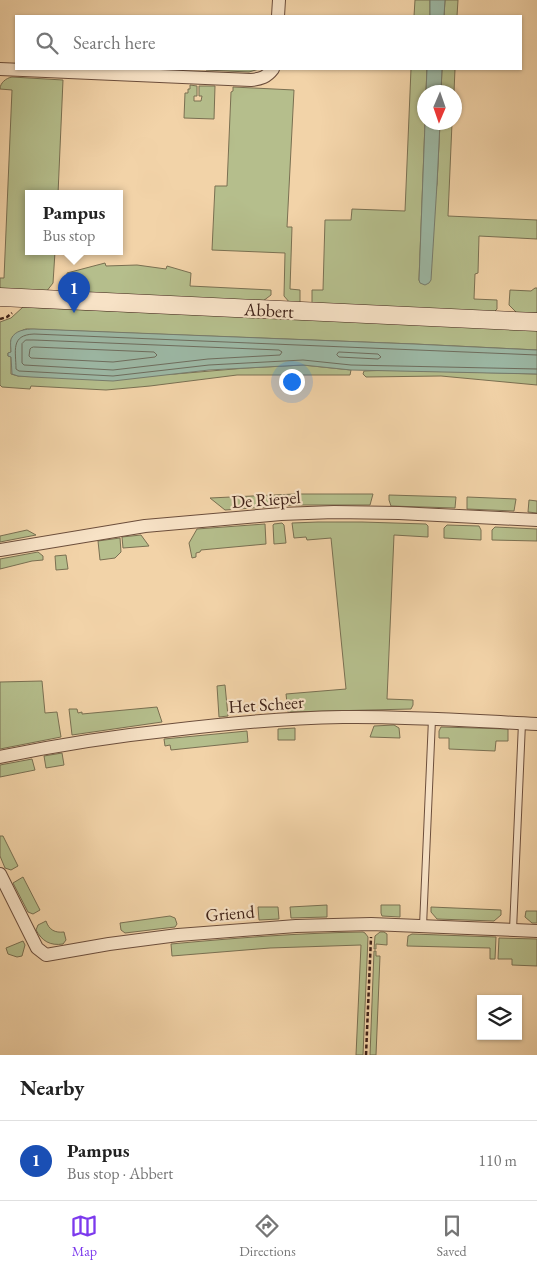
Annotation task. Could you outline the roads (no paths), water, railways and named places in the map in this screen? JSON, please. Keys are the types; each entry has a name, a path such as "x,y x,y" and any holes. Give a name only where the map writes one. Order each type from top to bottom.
{"street":[{"path":"278,15 279,0"},
{"path":"0,69 15,70"},
{"path":"23,70 251,80 263,78 272,70"},
{"name":"Abbert","path":"0,298 537,322"},
{"name":"De Riepel","path":"0,550 146,526 281,514 334,512 399,513 537,520"},
{"name":"Het Scheer","path":"0,757 84,741 143,733 241,722 288,719 345,717 537,724"},
{"name":"Griend","path":"0,874 37,948 46,955 146,939 260,928 372,924 537,931"}],"lane":[{"path":"424,926 432,719"},
{"path":"513,930 522,723"}],"water":[{"path":"430,0 445,0 444,15 430,15"},
{"path":"427,70 442,70 441,85 426,85"},
{"path":"425,130 440,130 431,280 425,285 420,283"},
{"path":"34,329 537,350 537,374 351,370 303,365 209,370 113,381 31,377 12,374 11,357 8,356 8,353 11,352 11,339 18,332"}],"place":[{"name":"Pampus","path":"74,313"}]}
